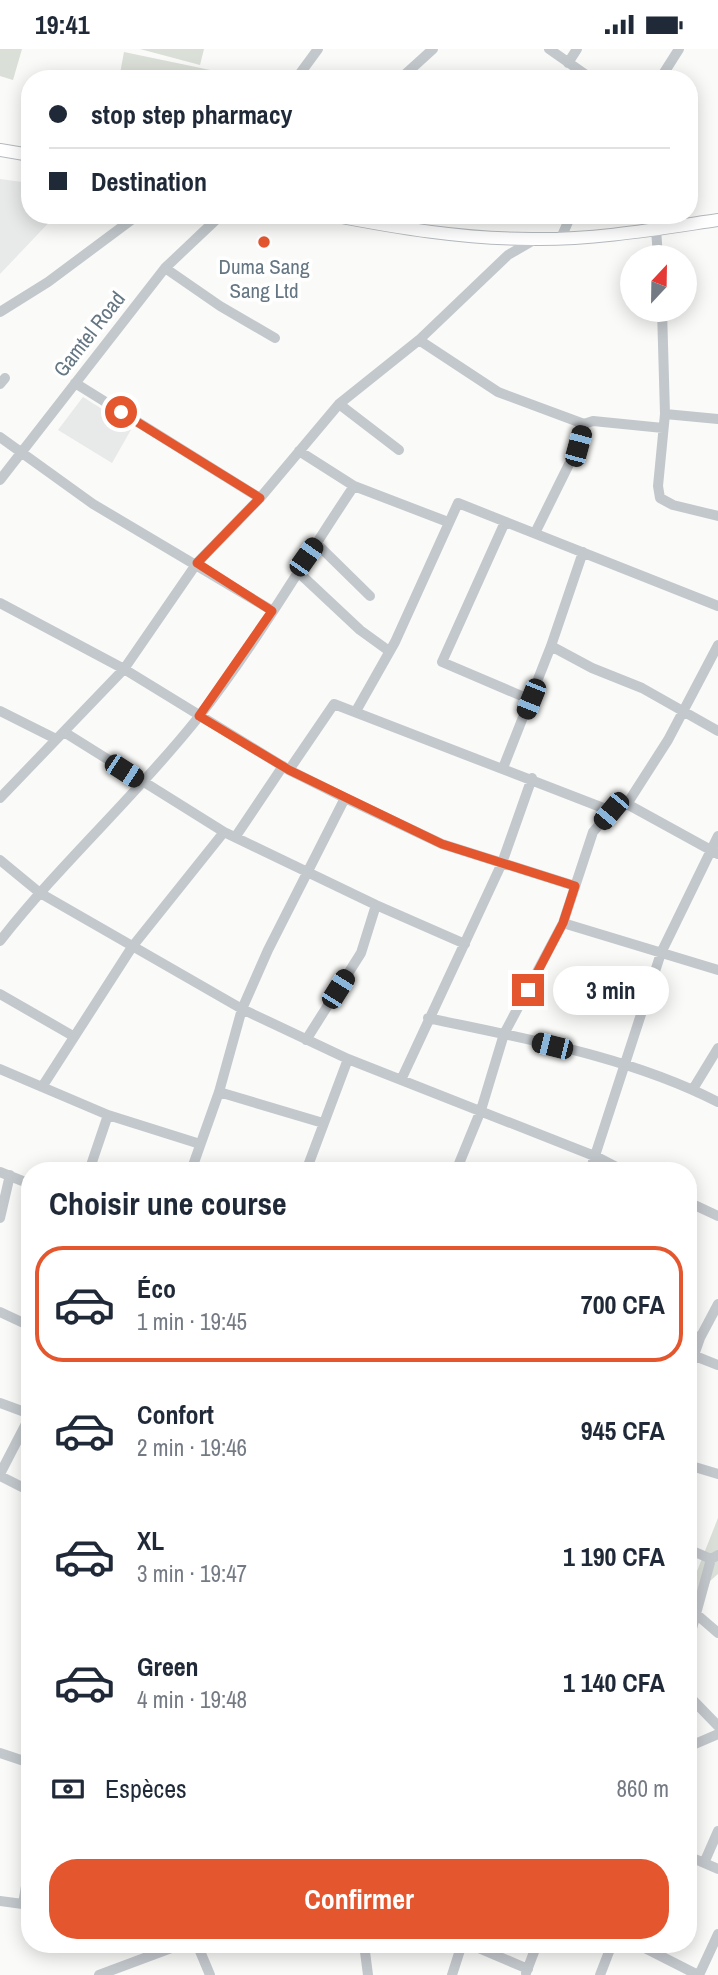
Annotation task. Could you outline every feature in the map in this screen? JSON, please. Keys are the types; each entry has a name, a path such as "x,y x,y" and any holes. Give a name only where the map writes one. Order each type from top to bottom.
{"main road":[{"path":"0,150 21,154"},
{"path":"698,223 718,220"},
{"path":"385,224 439,233 534,239 690,224"}],"street":[{"path":"303,70 318,49"},
{"path":"410,70 433,49"},
{"path":"549,49 579,70"},
{"path":"568,62 577,49"},
{"path":"666,70 680,49"},
{"path":"0,312 70,267 126,224"},
{"name":"Gamtel Road","path":"0,480 165,268 210,224"},
{"path":"561,238 567,224"},
{"path":"656,229 657,245"},
{"path":"0,798 124,669 197,563 260,498 339,404 419,340 509,255 534,239"},
{"path":"165,268 220,306 275,338"},
{"path":"662,322 665,414 658,486 660,498 673,505 718,516"},
{"path":"419,340 498,392 584,423 593,421 663,428"},
{"path":"75,383 260,498"},
{"path":"339,404 399,450"},
{"path":"665,414 718,419"},
{"path":"535,533 578,446 584,423"},
{"path":"0,437 93,504 197,563 272,611"},
{"path":"299,451 354,486 448,522"},
{"path":"0,941 40,893 144,784 199,716 354,486"},
{"path":"356,711 390,651 458,503 718,606"},
{"path":"505,522 442,662 531,699"},
{"path":"316,543 370,596"},
{"path":"503,768 551,646 583,552"},
{"path":"297,571 360,630 390,651"},
{"path":"0,603 124,669 286,768 345,798 442,844 575,886"},
{"path":"460,1162 481,1110 504,1034 563,923 593,832 611,811 627,804 668,740 718,645"},
{"path":"551,646 592,668 642,688 718,731"},
{"path":"236,836 334,704 611,811"},
{"path":"0,711 59,735 225,832 376,905 465,944"},
{"path":"401,1080 502,863 531,778"},
{"path":"194,1162 219,1092 242,1009 307,870 345,798"},
{"path":"627,804 714,851"},
{"path":"42,1087 132,947 225,832"},
{"path":"594,1162 623,1063 662,953 714,851 718,836"},
{"path":"0,860 40,893 242,1009 348,1059 607,1162"},
{"path":"306,1040 360,953 376,905"},
{"path":"563,923 718,970"},
{"path":"0,994 73,1036"},
{"path":"428,1018 623,1063 693,1089 718,1102"},
{"path":"693,1089 718,1048"},
{"path":"312,1162 323,1123 348,1059"},
{"path":"0,1069 108,1115 200,1144"},
{"path":"219,1092 323,1123"},
{"path":"92,1162 108,1115"},
{"path":"0,1218 5,1174"},
{"path":"697,1206 718,1216"},
{"path":"697,1349 718,1304"},
{"path":"0,1312 21,1322"},
{"path":"697,1357 718,1365"},
{"path":"0,1403 21,1411"},
{"path":"21,1433 0,1475 21,1486"},
{"path":"697,1468 718,1474"},
{"path":"697,1552 715,1557 697,1607"},
{"path":"697,1615 718,1633"},
{"path":"697,1705 718,1727"},
{"path":"697,1743 718,1734"},
{"path":"0,1753 21,1760"},
{"path":"704,1863 718,1832"},
{"path":"697,1860 718,1869"},
{"path":"0,1901 21,1903"},
{"path":"655,1953 699,1975 718,1934"},
{"path":"99,1975 113,1973 161,1953"},
{"path":"201,1953 210,1975"},
{"path":"365,1953 368,1975"},
{"path":"452,1975 459,1953"},
{"path":"488,1953 527,1972 534,1953"},
{"path":"600,1975 609,1953"}],"shaded area":[{"path":"0,49 22,49 13,80 0,76"},
{"path":"140,49 204,49 200,65"},
{"path":"124,52 210,70 121,70"},
{"path":"0,179 21,182 21,224 47,224 0,274"},
{"path":"83,397 132,428 112,463 58,430"},
{"path":"718,1518 718,1574 710,1581 697,1619 697,1571"}],"place":[{"name":"Duma Sang Sang Ltd","path":"264,242"}],"route":[{"path":"121,412 260,498 197,563 272,611 199,716 289,770 442,844 575,886 563,923 528,990"}]}
